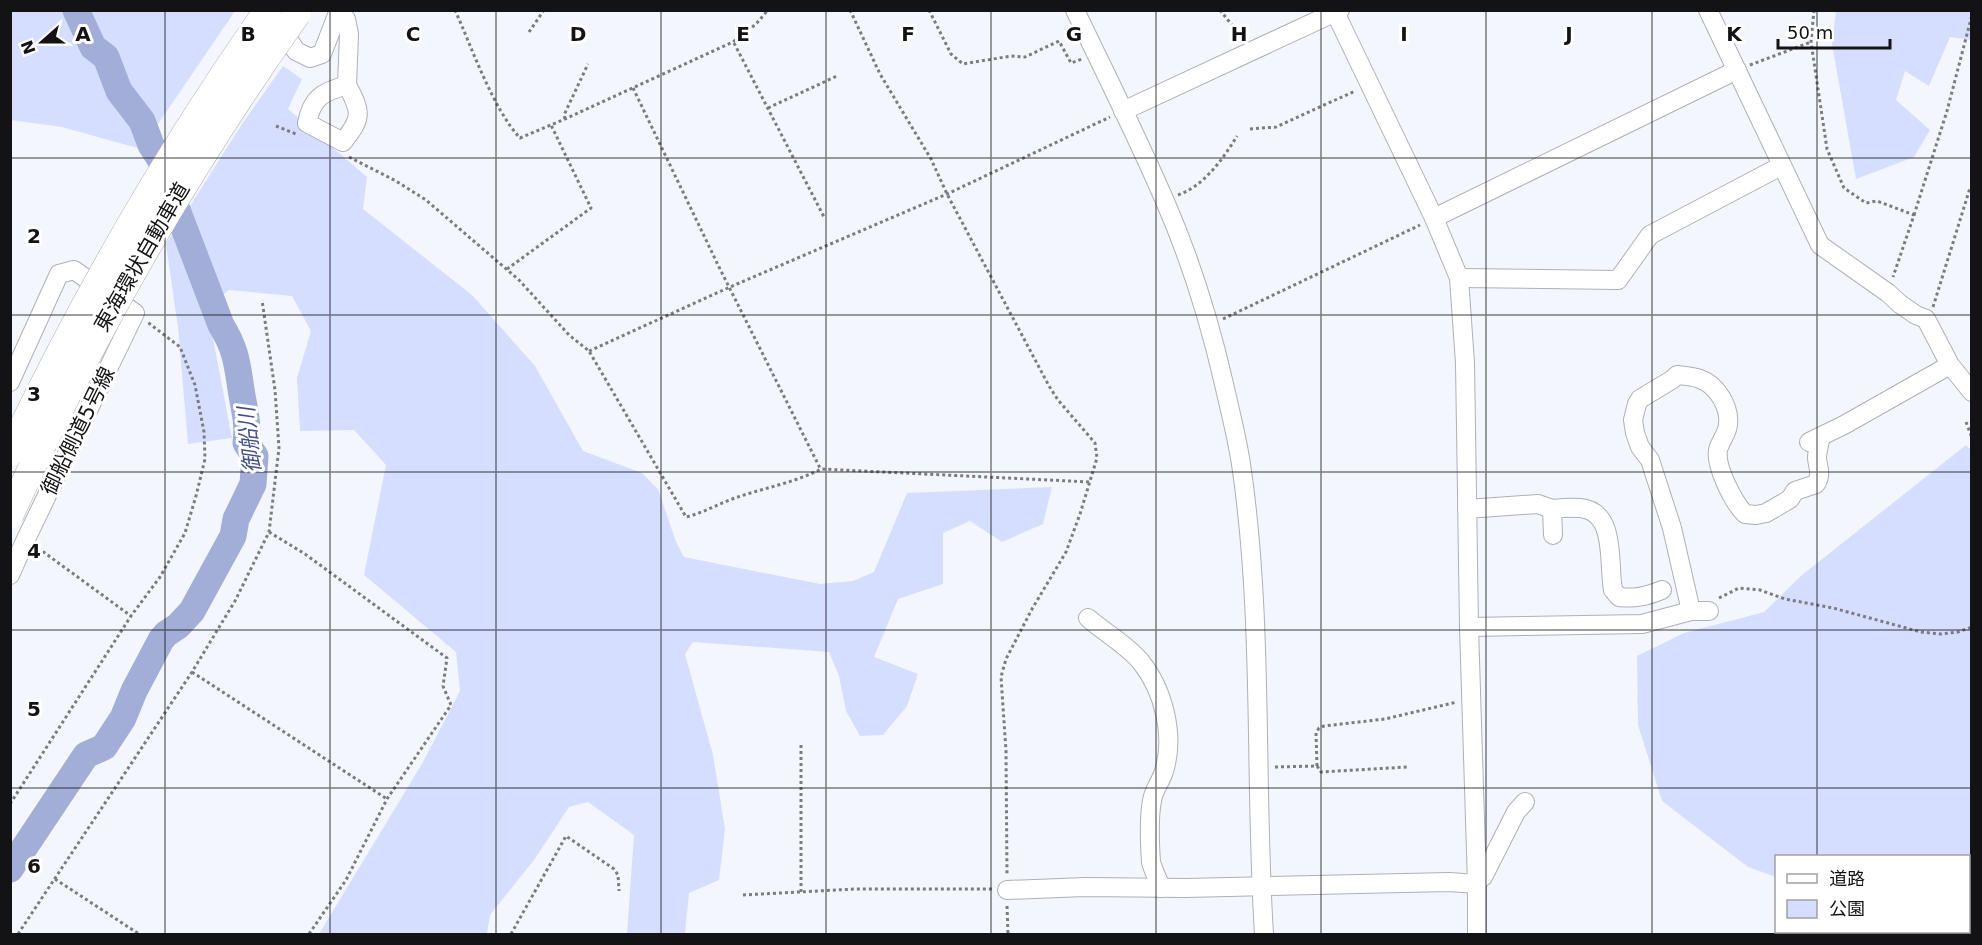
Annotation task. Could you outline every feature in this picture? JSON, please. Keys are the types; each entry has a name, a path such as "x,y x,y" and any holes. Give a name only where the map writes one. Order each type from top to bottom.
{"highway":[{"name":"東海環状自動車道","path":"10,453 65,342 132,219 202,108 269,10"},
{"name":"東海環状自動車道","path":"10,515 86,356 153,234 234,106 297,14"}],"street":[{"path":"269,10 296,51 310,58 322,54 339,12 346,19 348,34 347,85"},
{"path":"1075,10 1165,200 1191,268 1210,325 1241,462 1250,530 1256,610 1258,768 1264,934"},
{"path":"1708,10 1820,245 1916,315 1926,319 1950,366 1971,393"},
{"path":"1123,111 1337,11 1434,218 1459,278 1464,354 1477,934"},
{"path":"1434,218 1737,70"},
{"path":"1459,278 1618,280 1650,236 1781,166"},
{"path":"10,382 59,274 74,270 135,313"},
{"name":"御船側道5号線","path":"10,575 18,534 135,313"},
{"path":"1691,612 1672,528 1650,460 1640,447 1635,433 1633,420 1640,399 1677,375 1701,379 1714,387 1723,399 1728,415 1728,426 1718,450 1719,464 1737,506 1745,514 1756,515 1766,513 1790,499 1795,491 1816,484 1820,477 1817,458 1820,448 1814,440 1950,366"},
{"path":"1467,509 1538,504 1552,509 1581,508 1596,512 1603,520 1607,533 1612,590 1619,597 1629,599 1645,597 1656,586 1673,603 1691,612"},
{"path":"1552,509 1553,535"},
{"path":"1469,627 1642,624 1691,612"},
{"path":"1088,618 1107,635 1124,645 1140,661 1152,678 1162,706 1169,746 1164,773 1151,802 1152,862 1161,888"},
{"path":"1007,890 1477,882 1483,877 1516,812 1525,802"}],"path":[{"path":"455,10 496,102 520,138 733,42 756,24 768,10"},
{"path":"529,32 544,10"},
{"path":"850,10 880,75 931,159 947,194 1049,386 1095,443 1097,458 1066,552 1032,609 1006,659 1001,676 1006,761 1008,934"},
{"path":"929,10 951,54 963,64 1011,56 1025,57 1059,41 1071,63 1095,53"},
{"path":"1220,10 1239,32 1251,52"},
{"path":"1814,10 1811,42 1827,149 1844,188 1866,203 1877,201 1914,215"},
{"path":"1888,293 1947,111 1971,15"},
{"path":"733,42 824,217"},
{"path":"1737,70 1811,42"},
{"path":"565,119 564,115 588,64"},
{"path":"768,108 837,76"},
{"path":"1250,129 1276,127 1369,83"},
{"path":"633,88 821,469"},
{"path":"589,351 730,287 947,194 1123,111"},
{"path":"507,269 591,208 551,125"},
{"path":"276,126 297,135"},
{"path":"1165,200 1196,187 1227,152 1237,136"},
{"path":"340,153 396,181 426,200 507,269 569,336 589,351 686,517 821,469 1090,482"},
{"path":"1926,319 1931,313 1970,188"},
{"path":"1210,325 1434,218"},
{"path":"18,934 192,672 235,601 269,532 279,448 276,390 262,300"},
{"path":"10,804 131,616 160,577 185,533 205,459 204,432 195,385 180,347 135,313"},
{"path":"1966,422 1971,438"},
{"path":"269,532 305,554 447,658 443,686 451,705 387,799 346,880 309,934"},
{"path":"18,534 131,616"},
{"path":"1691,612 1739,588 1760,590 1785,599 1833,608 1921,632 1941,634 1958,632 1971,627"},
{"path":"192,672 387,799"},
{"path":"1407,766 1321,771 1317,766 1316,733 1319,728 1385,719 1471,699"},
{"path":"801,744 801,892"},
{"path":"1258,768 1317,766"},
{"path":"511,934 566,836 614,869 618,875 619,891"},
{"path":"55,879 139,934"},
{"path":"743,895 912,889 1007,890"}],"green space":[{"path":"11,10 235,11 141,149 62,127 11,120"},
{"path":"1836,11 1971,11 1971,40 1950,37 1929,86 1905,71 1896,100 1930,130 1914,157 1856,179 1832,44"},
{"path":"283,66 302,79 288,109 367,177 363,209 472,295 535,366 583,451 642,473 658,489 676,542 684,557 820,584 853,581 874,572 907,493 1052,487 1043,524 1002,542 970,521 943,533 943,584 898,599 874,657 918,674 907,706 883,735 860,736 846,711 839,676 829,652 693,642 685,654 713,755 725,829 719,880 689,893 685,934 627,934 634,835 588,802 569,807 534,860 490,915 487,934 319,934 423,762 460,691 456,652 364,575 386,465 354,430 300,431 297,378 311,331 292,296 229,290 207,307 232,438 188,444 178,328 166,244 242,124"},
{"path":"1966,445 1972,451 1971,934 1853,933 1970,933 1970,855 1775,855 1775,877 1748,867 1662,801 1638,725 1637,656 1684,633 1764,612 1802,575"}],"waterway":[{"name":"御船川","path":"10,869 86,755 104,747 123,718 134,691 161,640 192,611 233,536 236,519 253,484 255,456 246,443 246,417 234,353 176,207 173,184 151,145 142,121 119,91 106,57 93,47 76,10"}]}
